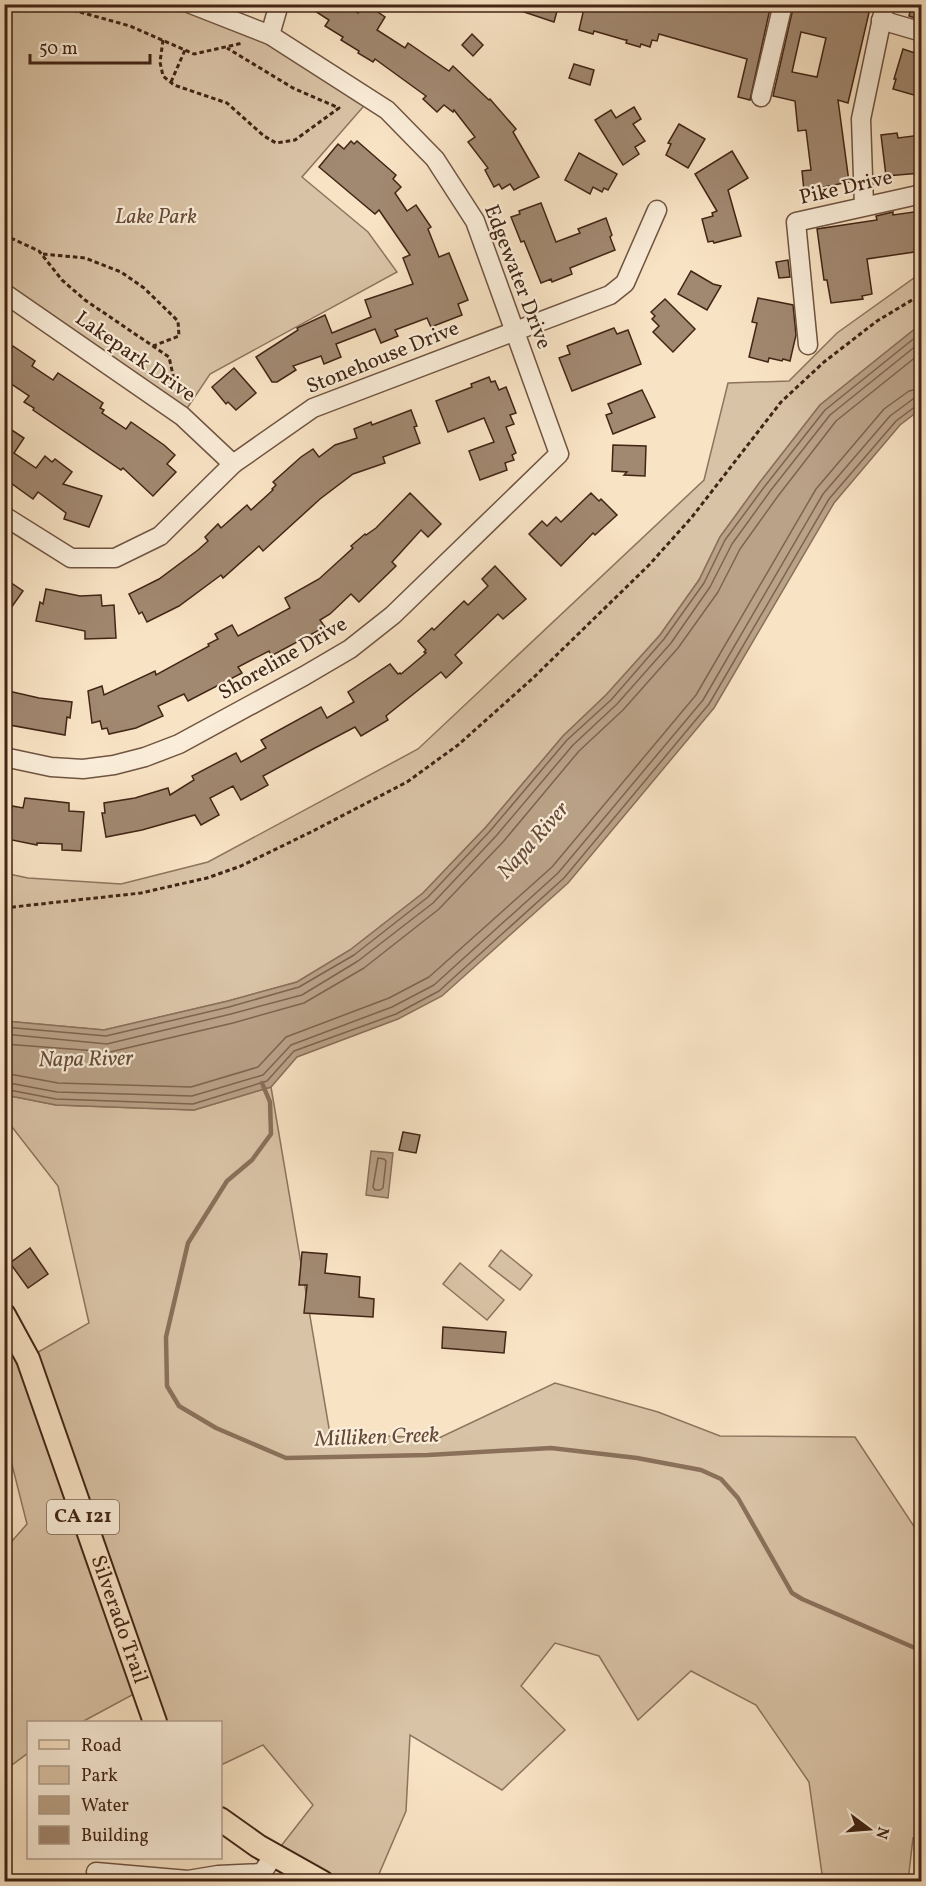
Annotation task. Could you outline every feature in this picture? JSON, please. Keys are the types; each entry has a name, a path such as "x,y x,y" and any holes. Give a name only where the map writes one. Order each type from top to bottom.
{"main road":[{"name":"Silverado Trail","path":"4,1315 28,1359 155,1721"},
{"path":"222,1820 274,1855 322,1881"}],"street":[{"name":"Edgewater Drive","path":"191,4 270,35 387,110 435,159 475,220 560,454"},
{"path":"270,35 279,4"},
{"path":"761,97 783,4"},
{"path":"864,206 861,118 883,12 921,32"},
{"name":"Pike Drive","path":"808,345 796,222 921,194"},
{"name":"Stonehouse Drive","path":"4,516 71,558 115,558 160,536 233,464 313,408 610,295 625,283 657,210"},
{"name":"Lakepark Drive","path":"4,293 183,416 233,464"},
{"name":"Shoreline Drive","path":"4,757 51,767 83,769 114,765 146,757 179,744 293,682 350,649 393,615 560,454"},
{"path":"96,1872 188,1880 218,1875 262,1873 274,1855"}],"path":[{"path":"51,4 129,26 194,54 227,48 270,35"},
{"path":"163,40 160,62 163,76 171,82 227,103 264,136 276,143 295,140 339,108 293,88 227,48"},
{"path":"171,82 185,50"},
{"path":"4,235 39,251 62,280 85,300 169,357 183,416"},
{"path":"42,254 85,258 121,272 144,288 178,321 179,336 153,346"},
{"path":"4,908 141,894 207,878 241,866 407,782 458,745 491,716 649,565 692,517 781,402 842,348 877,321 921,294"}],"green space":[{"name":"Lake Park","path":"4,5 191,5 270,35 370,99 302,177 368,232 397,272 210,374 182,416 5,297"},
{"path":"921,273 921,324 820,405 720,537 699,580 660,635 606,695 563,736 486,827 423,893 350,950 297,982 104,1030 5,1021 4,873 28,878 121,884 208,862 418,749 704,480 728,383 789,381 837,333"},
{"path":"271,1087 330,1434 439,1438 555,1383 658,1412 720,1436 855,1437 921,1537 922,1838 913,1838 908,1881 823,1881 809,1782 756,1705 691,1671 638,1720 599,1656 555,1643 521,1686 565,1730 502,1790 410,1735 406,1811 376,1881 322,1881 274,1855 313,1805 263,1745 222,1765 222,1721 158,1721 143,1689 84,1721 27,1721 27,1754 5,1770 5,1549 27,1524 5,1437 4,1315 28,1358 89,1323 58,1186 5,1118 5,1095 56,1105 194,1110"},
{"path":"501,1250 532,1275 520,1290 489,1266"},
{"path":"460,1263 504,1300 487,1320 443,1284"}],"water":[{"name":"Napa River","path":"921,324 921,409 900,425 834,503 714,708 568,883 442,996 398,1019 297,1057 271,1087 194,1110 56,1105 5,1095 5,1021 104,1030 297,982 350,950 423,893 486,827 563,736 606,695 660,635 699,580 720,537 820,405"},
{"path":"371,1151 393,1153 388,1198 366,1195"}],"building":[{"path":"304,4 344,4 358,13 363,4 366,4 385,17 377,30 405,48 408,43 449,71 453,66 490,99 516,129 513,132 539,177 514,190 510,184 502,189 499,184 494,187 485,170 488,168 468,142 475,137 454,110 453,112 444,105 437,112 423,99 426,96 375,59 373,62 358,53 359,51 341,40 343,37 325,26 329,20"},
{"path":"512,4 559,4 554,22 512,8"},
{"path":"585,4 771,4 750,100 738,97 747,59 659,34 657,41 652,40 650,47 641,44 640,47 626,43 627,40 594,31 593,34 579,30"},
{"path":"794,4 871,4 848,103 838,100 849,182 804,191 802,171 811,170 806,130 798,131 795,101 773,96","holes":["801,32 826,38 817,77 792,72"]},
{"path":"912,4 921,4 921,20 909,16"},
{"path":"472,34 483,45 473,56 462,45"},
{"path":"903,49 921,55 921,97 893,89"},
{"path":"574,64 594,70 590,85 569,78"},
{"path":"634,107 641,119 633,124 645,141 635,147 639,154 623,165 595,120 611,110 616,118"},
{"path":"679,124 705,139 688,168 666,155 671,144 668,143"},
{"path":"897,133 898,138 921,135 921,173 886,176 881,135"},
{"path":"351,141 354,144 357,141 396,175 393,179 401,187 395,193 407,211 416,205 431,227 428,229 439,257 449,253 468,300 458,304 462,315 431,327 427,318 395,330 398,336 381,343 375,329 336,344 341,357 324,364 321,356 293,366 296,370 277,382 272,382 256,357 298,330 297,328 325,315 332,333 371,317 365,300 413,284 403,258 410,255 379,210 375,214 319,167 338,144 344,149"},
{"path":"732,151 748,178 728,190 741,236 714,243 713,241 708,242 702,219 713,216 712,213 717,211 695,174"},
{"path":"579,153 617,174 608,190 604,188 602,192 593,187 590,194 565,180"},
{"path":"541,203 556,242 580,233 578,229 606,218 615,250 570,268 572,274 552,282 551,279 541,283 524,241 521,242 511,217 520,214 519,211"},
{"path":"921,211 921,251 867,259 872,294 862,296 863,299 831,303 827,280 824,280 817,229 877,220 876,216 893,212 893,215"},
{"path":"788,260 790,277 779,278 776,262"},
{"path":"691,271 721,286 707,310 678,294"},
{"path":"758,298 793,305 796,335 790,361 769,358 768,362 749,357 757,323 752,322"},
{"path":"665,299 695,329 673,352 653,332 659,326 652,319 655,316 651,312"},
{"path":"614,328 617,334 628,330 641,364 572,391 559,358 570,354 567,346"},
{"path":"13,346 35,361 32,366 53,380 58,373 103,403 100,408 104,410 102,413 126,429 131,422 164,445 175,455 167,464 176,472 153,496 123,468 121,470 33,410 34,408 24,402 29,396 4,379 4,359"},
{"path":"234,368 256,393 236,410 228,402 226,404 212,387"},
{"path":"489,377 491,382 495,381 499,390 506,387 516,413 510,415 514,424 506,427 516,453 512,455 514,460 505,463 507,470 480,480 469,451 494,442 484,418 448,432 436,401 472,387 471,384"},
{"path":"642,390 655,417 613,434 606,415 612,413 608,404"},
{"path":"411,410 420,443 383,457 385,463 353,474 320,499 263,551 259,546 223,578 221,575 179,606 147,622 142,612 139,614 129,594 159,579 198,550 208,541 205,537 218,524 221,528 247,505 251,510 273,490 276,485 273,482 301,457 313,449 319,457 335,445 357,438 354,429 371,422 372,425"},
{"path":"4,425 24,438 14,453 36,468 45,456 52,462 55,459 72,472 63,484 102,496 89,527 64,519 66,513 38,492 33,499 4,478"},
{"path":"613,445 646,446 645,476 624,475 627,472 612,471"},
{"path":"410,493 441,524 428,537 421,530 392,562 396,566 359,602 351,594 330,614 320,620 325,627 271,656 269,651 238,667 242,673 188,701 184,694 158,706 163,716 136,728 109,734 107,728 102,729 100,721 92,723 88,691 102,686 104,695 155,671 156,675 209,646 208,644 218,639 215,634 232,625 238,636 290,608 285,598 319,579 353,548 351,546 376,528"},
{"path":"591,493 599,501 601,499 617,515 595,535 593,533 561,566 529,534 542,521 547,526 556,517 561,522"},
{"path":"495,566 526,599 503,619 498,614 455,655 462,663 446,678 441,672 386,716 388,720 361,736 355,727 263,776 268,785 241,800 233,786 210,798 219,815 201,825 195,815 142,830 106,837 102,813 105,813 104,803 135,798 168,788 170,795 194,780 192,776 236,753 241,762 266,748 261,740 321,707 327,718 354,702 348,692 390,664 398,674 401,674 426,653 418,641 432,628 434,630 464,601 468,605 488,586 482,579"},
{"path":"4,578 23,591 4,618"},
{"path":"46,589 80,596 101,595 102,606 114,605 116,638 85,639 85,631 36,621 40,602 43,604"},
{"path":"4,690 72,702 65,735 4,724"},
{"path":"25,798 69,803 69,811 84,812 81,851 62,850 62,844 37,843 37,845 7,839 12,806 23,808"},
{"path":"403,1132 420,1135 416,1153 399,1150"},
{"path":"30,1248 48,1274 28,1288 10,1263"},
{"path":"302,1252 327,1254 325,1273 360,1277 359,1297 374,1299 373,1317 304,1313 307,1285 299,1285"},
{"path":"443,1327 506,1332 504,1353 442,1348"}],"waterway":[{"name":"Milliken Creek","path":"262,1083 270,1102 271,1134 252,1160 227,1181 188,1243 166,1337 167,1386 179,1406 216,1428 286,1458 428,1455 551,1448 637,1458 701,1470 721,1479 738,1498 792,1593 922,1651"}]}
